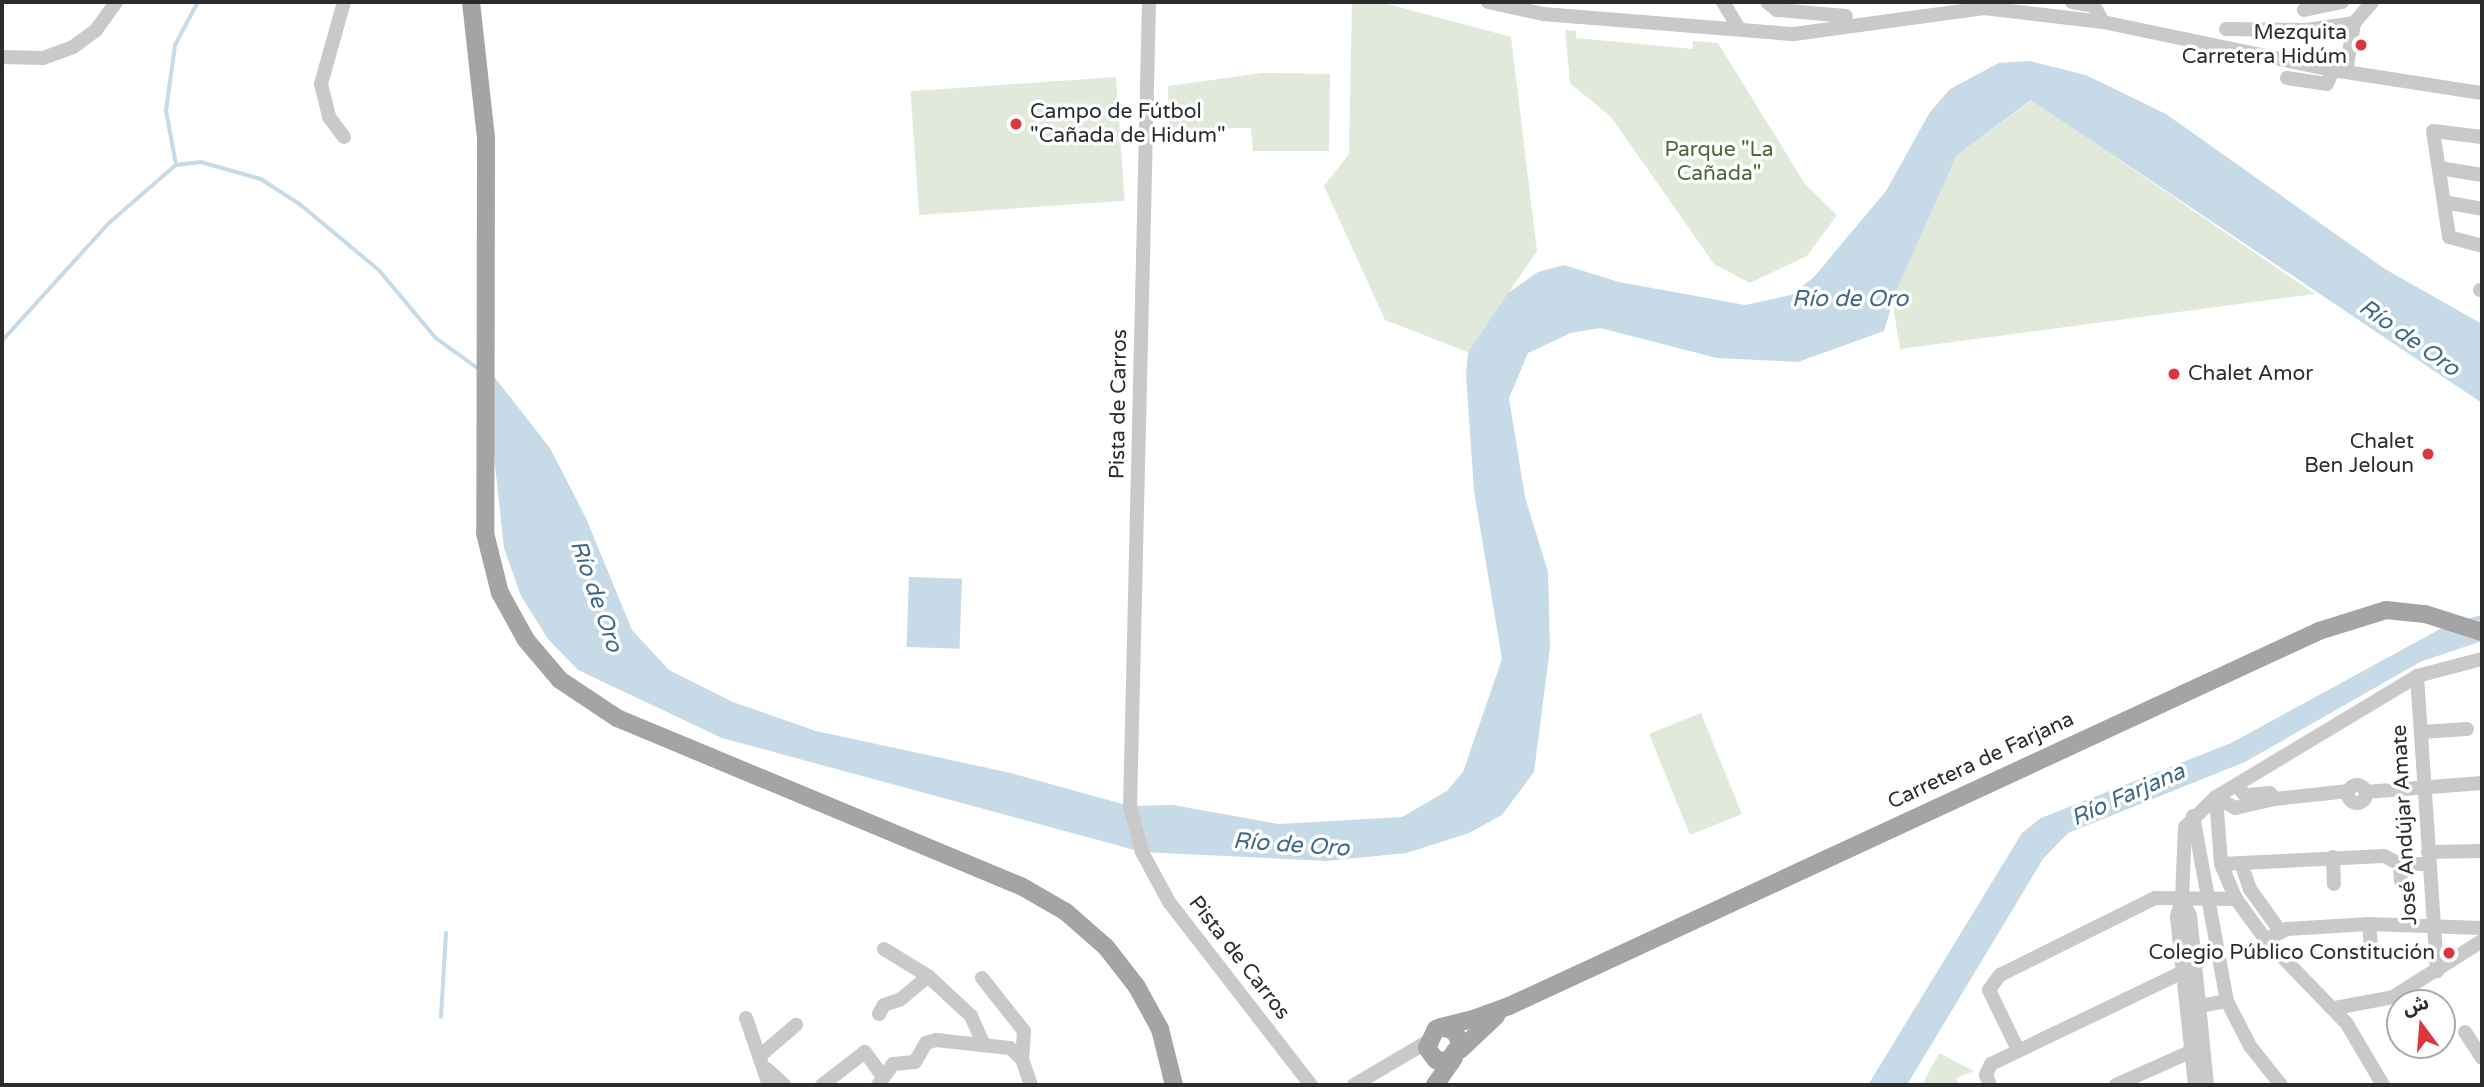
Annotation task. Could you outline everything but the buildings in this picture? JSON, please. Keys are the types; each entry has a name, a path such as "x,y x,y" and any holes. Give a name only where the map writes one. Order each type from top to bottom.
{"main road":[{"path":"471,2 484,97 485,533 500,593 526,640 560,680 617,718 1021,886 1066,912 1106,947 1137,987 1160,1029 1174,1085"},
{"name":"Carretera de Farjana","path":"1441,1027 1510,1006 2319,631 2386,610 2438,619 2482,632"},
{"name":"Carretera de Farjana","path":"1435,1085 1457,1054 1510,1006"},
{"path":"1427,1085 1429,1051 1441,1027 1459,1036 1457,1054 1442,1062 1429,1051"}],"street":[{"path":"2,57 43,58 73,47 96,30 116,2"},
{"path":"344,2 321,84 330,117 344,137"},
{"name":"Pista de Carros","path":"1149,2 1130,806 1142,852 1169,902 1311,1085"},
{"path":"1488,2 1739,29 1846,16 1969,8 2103,22 2340,71 2482,93"},
{"path":"1707,27 1721,2 1739,29"},
{"path":"1767,2 1777,10 1846,16"},
{"path":"2072,2 2094,6 2103,22"},
{"path":"2311,7 2342,2"},
{"path":"2287,78 2327,85 2340,71 2354,23 2372,2"},
{"path":"2226,29 2307,30 2354,23"},
{"path":"2482,137 2433,130 2452,240 2482,246"},
{"path":"2439,168 2482,175"},
{"path":"2444,202 2482,209"},
{"path":"2195,1085 2199,1006 2177,917 2182,898 2181,836 2193,816 2216,797 2417,676 2482,659"},
{"name":"José Andújar Amate","path":"2417,676 2432,929 2437,971"},
{"path":"2421,732 2467,729"},
{"path":"2216,797 2229,808 2275,799 2349,791 2357,803 2365,792 2482,783"},
{"path":"2236,785 2245,795 2270,793 2275,799"},
{"path":"2216,797 2221,864 2236,899 2266,940 2335,1009 2383,1085"},
{"path":"2193,816 2206,902 2227,1001 2250,1046 2281,1085"},
{"path":"2221,864 2384,856 2400,864 2482,851"},
{"path":"2333,857 2334,884"},
{"path":"2241,863 2250,889 2280,931"},
{"path":"2400,864 2400,881"},
{"path":"2018,1050 1990,985 2155,898 2182,898 2206,902 2236,899"},
{"path":"2370,924 2371,949"},
{"path":"2266,940 2280,931 2370,924 2432,929 2482,928"},
{"path":"2335,1009 2378,1003 2437,971 2482,941"},
{"path":"884,949 928,976 977,1022 984,1045"},
{"path":"2189,968 2197,1048 2207,1085"},
{"path":"1990,1085 1987,1069 2018,1050 2189,968"},
{"path":"879,1014 884,1005 901,999 928,976"},
{"path":"982,978 1024,1031 1022,1059 1031,1085"},
{"path":"2199,1006 2227,1001"},
{"path":"746,1018 762,1054 769,1085"},
{"path":"762,1054 796,1025"},
{"path":"2465,1032 2482,1058"},
{"path":"822,1085 865,1052 879,1080 898,1061 915,1062 930,1041 1010,1048 1022,1059"},
{"path":"2116,1085 2197,1048"},
{"path":"1354,1085 1397,1063 1429,1051"},
{"path":"767,1069 784,1085"}],"green space":[{"path":"1352,2 1380,2 1511,37 1537,251 1468,352 1385,320 1324,186 1349,154"},
{"name":"Parque \"La Cañada\"","path":"1565,30 1576,31 1576,38 1693,49 1693,41 1718,43 1805,184 1837,215 1807,256 1750,283 1714,264 1611,117 1570,83"},
{"path":"1262,73 1330,74 1329,151 1253,151 1251,128 1169,129 1168,86"},
{"name":"Campo de Fútbol \"Cañada de Hidum\"","path":"1116,77 1125,201 919,215 911,91"},
{"path":"2032,100 2315,294 1900,349 1892,299 1957,155"},
{"path":"1701,713 1742,814 1690,835 1649,734"},
{"path":"1939,1053 1974,1071 1956,1078 1959,1085 1922,1085"}],"water":[{"name":"Río de Oro","path":"2030,61 2086,75 2166,114 2385,269 2482,324 2482,403 2031,100 1957,155 1896,291 1884,331 1798,362 1717,358 1600,328 1571,333 1528,353 1509,398 1525,497 1548,572 1550,648 1534,772 1502,815 1469,833 1407,853 1326,861 1142,852 722,738 578,670 548,639 521,596 504,548 484,364 550,448 586,518 632,630 669,670 733,702 816,731 1011,773 1130,806 1173,805 1279,824 1402,817 1447,791 1463,772 1502,659 1474,491 1466,374 1468,352 1508,293 1538,272 1564,265 1619,282 1745,305 1791,295 1814,277 1886,191 1930,112 1950,89 1999,63"},
{"path":"909,577 962,579 960,649 907,647"},
{"name":"Río Farjana","path":"2482,615 2482,641 2420,662 2245,762 2068,833 2043,859 1907,1085 1868,1085 2022,833 2041,818 2231,743 2451,623"}],"waterway":[{"path":"176,165 166,111 175,45 198,2"},
{"path":"2,341 109,223 176,165 201,162 261,179 300,204 380,271 436,338 479,369"},
{"path":"441,1017 446,933"}],"place":[{"name":"Mezquita Carretera Hidúm","path":"2361,45"},
{"name":"Campo de Fútbol \"Cañada de Hidum\"","path":"1016,124"},
{"name":"Chalet Amor","path":"2174,374"},
{"name":"Chalet Ben Jeloun","path":"2428,454"},
{"name":"Colegio Público Constitución","path":"2449,953"}]}
